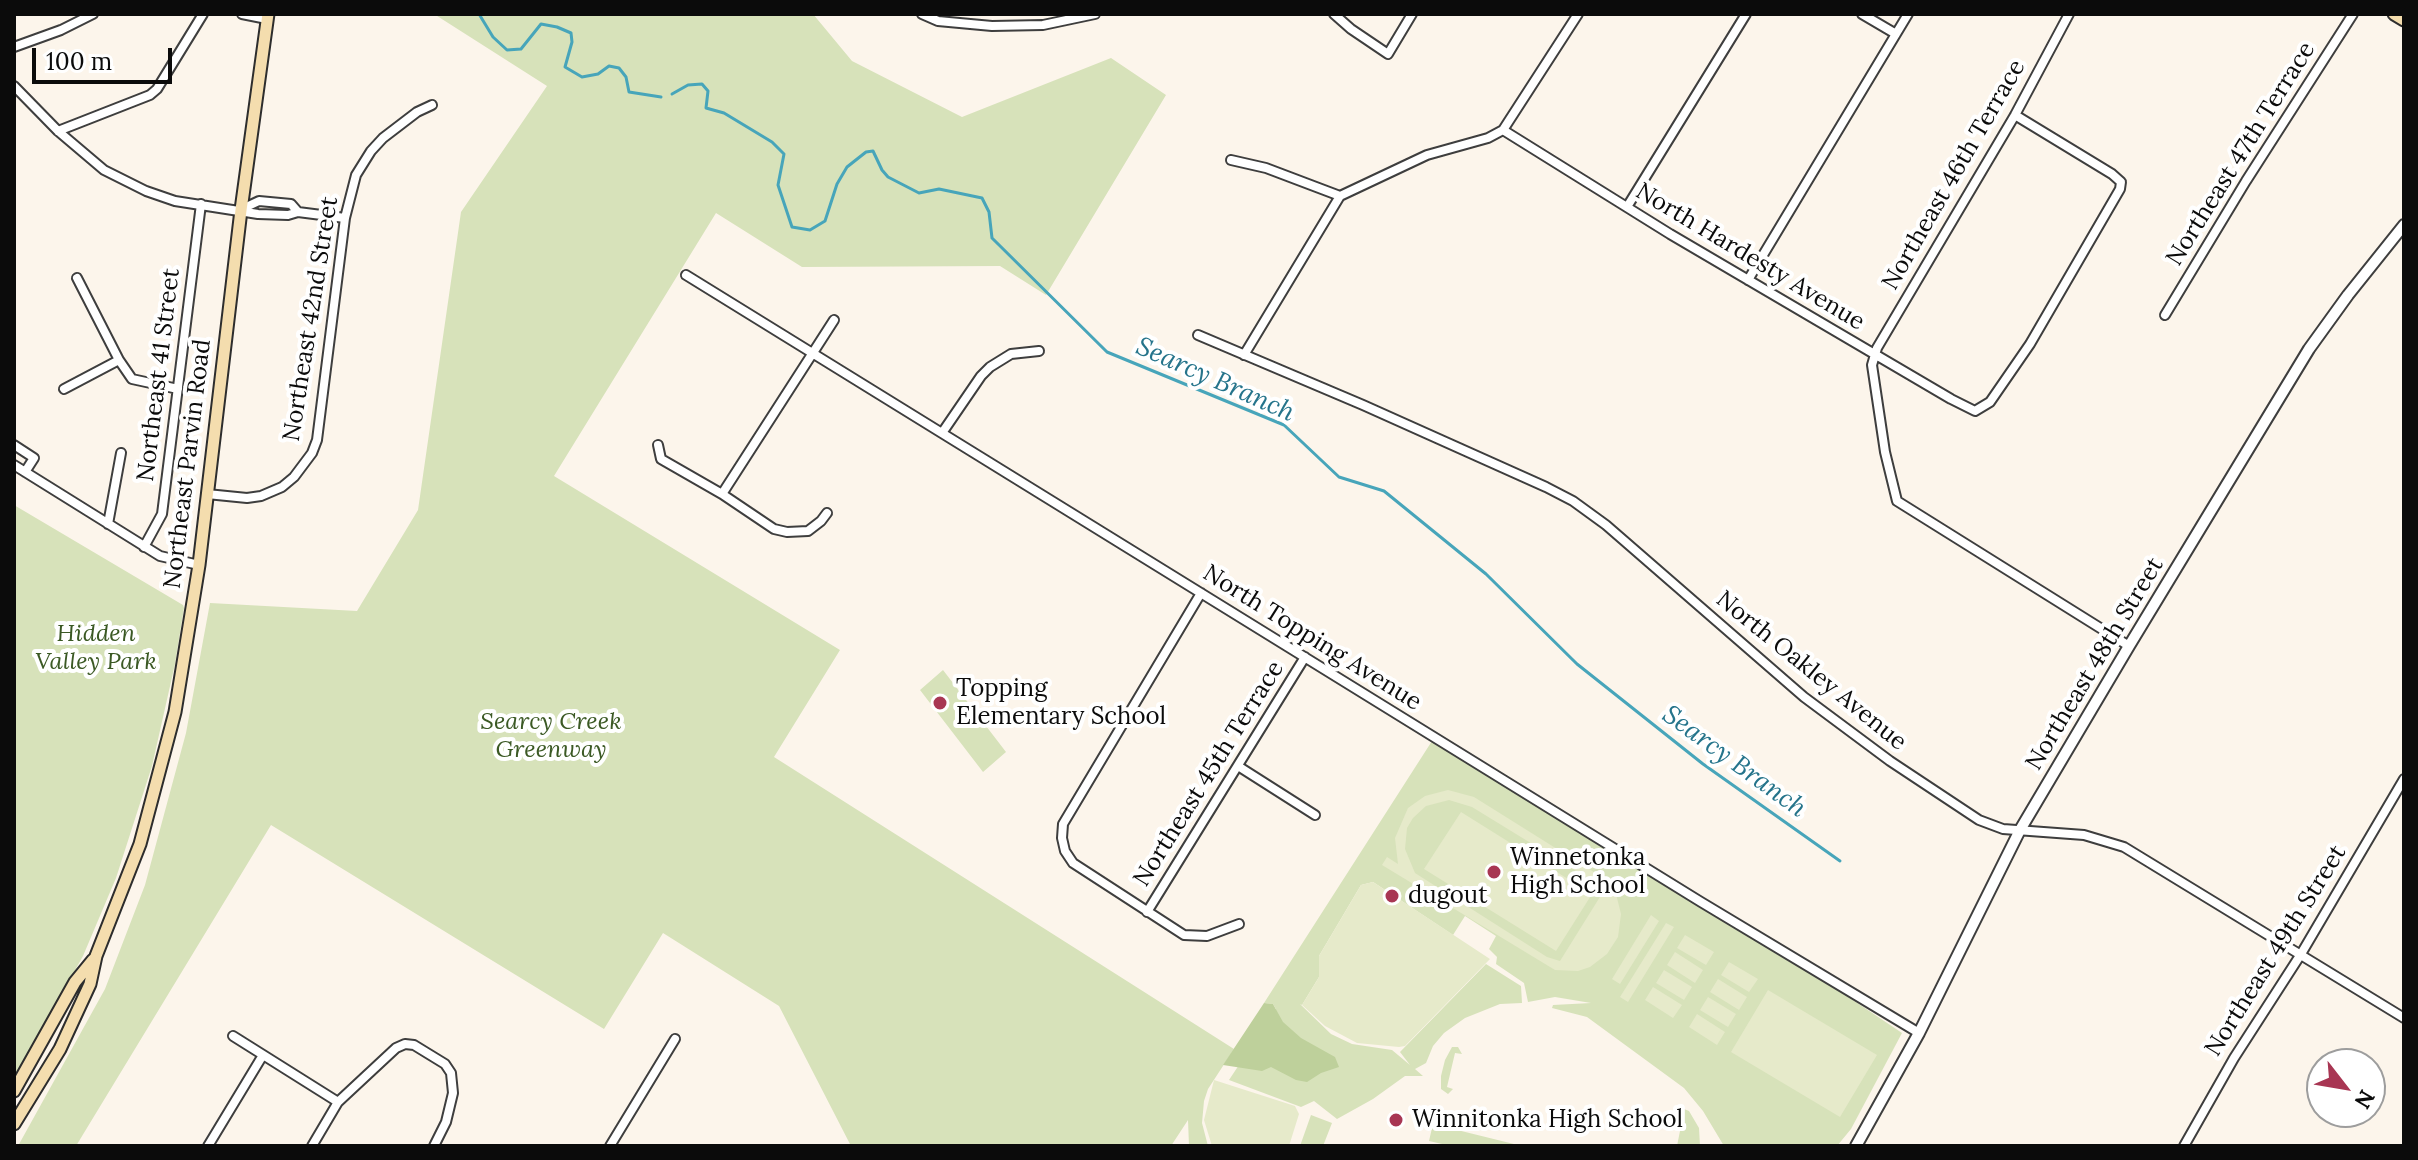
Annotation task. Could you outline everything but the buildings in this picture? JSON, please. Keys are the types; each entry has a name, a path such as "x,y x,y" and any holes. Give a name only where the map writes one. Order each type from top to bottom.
{"main road":[{"path":"2394,14 2404,20"},
{"name":"Northeast Parvin Road","path":"14,1124 60,1049 90,984 96,956 140,844 175,712 199,565 267,16"},
{"name":"Northeast Parvin Road","path":"14,1091 75,982 96,956"}],"street":[{"path":"14,47 71,26 93,14"},
{"path":"58,131 150,95 157,89 203,14"},
{"path":"242,14 267,16"},
{"path":"922,14 938,21 1003,26 1043,25 1095,14"},
{"path":"1334,14 1388,54 1412,14"},
{"path":"1244,355 1340,196 1427,155 1488,138 1503,130 1578,14"},
{"path":"1627,207 1746,14"},
{"path":"1862,14 1896,34"},
{"path":"1748,280 1908,14"},
{"name":"Northeast 46th Terrace","path":"1875,355 2015,115 2069,14"},
{"name":"Northeast 47th Terrace","path":"2165,315 2353,14"},
{"path":"14,86 58,131 104,170 124,182 169,199 241,210 345,218"},
{"name":"Northeast 42nd Street","path":"207,494 247,498 261,496 282,487 294,477 312,453 317,440 345,218 356,175 371,151 398,125 432,105"},
{"name":"North Hardesty Avenue","path":"1503,130 1875,355 1969,410 1980,410 1990,402 2030,344 2120,189 2121,182 2015,115"},
{"path":"1231,160 1282,173 1340,196"},
{"name":"Northeast 41 Street","path":"144,547 162,514 201,204"},
{"name":"Northeast 48th Street","path":"1856,1146 1919,1033 2020,830 2129,646 2309,349 2404,225"},
{"name":"North Topping Avenue","path":"686,275 1701,902 1919,1033"},
{"path":"77,278 132,379 178,389"},
{"path":"722,494 834,320"},
{"name":"North Oakley Avenue","path":"1198,335 1377,411 1573,501 1606,525 1804,697 1890,761 1979,820 2003,829 2084,835 2124,847 2404,1018"},
{"path":"942,433 990,367 1011,354 1039,351"},
{"path":"1875,355 1872,365 1881,427 1897,501 2129,646"},
{"path":"64,389 119,360"},
{"path":"14,445 34,458 25,472"},
{"path":"658,445 661,459 722,494 768,527 787,532 808,531 827,513"},
{"path":"108,524 121,453"},
{"path":"14,465 160,556 199,565"},
{"path":"1201,593 1063,824 1063,845 1073,863 1184,935 1196,938 1207,936 1239,924"},
{"name":"Northeast 45th Terrace","path":"1147,912 1305,657"},
{"path":"1238,766 1315,815"},
{"name":"Northeast 49th Street","path":"2184,1146 2404,779"},
{"path":"233,1036 338,1102"},
{"path":"610,1146 675,1039"},
{"path":"312,1146 338,1102 396,1048 405,1044 414,1045 445,1064 451,1073 453,1093 446,1122 434,1146"},
{"path":"208,1146 263,1055"}],"green space":[{"name":"Searcy Creek Greenway","path":"434,14 813,14 852,61 962,117 1111,58 1166,95 1046,295 1000,266 802,267 716,213 554,476 840,650 774,757 1234,1049 1208,1089 1204,1101 1202,1123 1208,1146 1189,1146 1188,1120 1171,1146 851,1146 779,1006 663,933 604,1029 271,825 76,1146 18,1146 105,989 145,885 186,733 210,603 357,611 418,510 461,212 547,86"},
{"name":"Hidden Valley Park","path":"14,505 184,608 152,766 116,878 83,956 14,1079"},
{"path":"943,670 1006,752 983,772 920,690"},
{"name":"Winnetonka High School","path":"1432,741 1835,988 1902,1033 1851,1129 1837,1146 1724,1146 1703,1111 1684,1088 1587,1017 1552,1008 1553,1005 1591,1003 1555,997 1528,1002 1524,983 1496,964 1497,957 1489,949 1496,936 1465,916 1453,935 1373,882 1361,885 1319,956 1319,977 1300,1004 1331,1034 1352,1044 1392,1050 1410,1065 1400,1052 1486,964 1521,986 1522,1003 1500,1004 1465,1018 1444,1033 1433,1046 1426,1063 1415,1069 1423,1076 1405,1076 1337,1119 1314,1101 1301,1107 1229,1080 1276,1009 1273,1004 1264,1003"},
{"path":"1448,790 1474,797 1605,879 1616,894 1621,914 1618,937 1607,954 1590,967 1578,971 1555,970 1382,865 1387,857 1398,864 1395,838 1408,808 1425,796","holes":["1449,800 1472,807 1591,880 1603,892 1560,961 1547,957 1415,873 1405,849 1407,828 1413,818 1426,806"]},
{"path":"1461,812 1592,894 1556,951 1424,869"},
{"path":"1373,882 1490,959 1405,1046 1357,1043 1325,1026 1302,1005 1319,977 1319,956 1361,885"},
{"path":"1651,915 1659,921 1620,984 1612,979"},
{"path":"1666,923 1674,927 1628,1002 1620,997"},
{"path":"1685,935 1714,952 1706,965 1677,948"},
{"path":"1675,952 1703,970 1695,983 1667,965"},
{"path":"1729,962 1758,979 1749,992 1721,975"},
{"path":"1664,970 1692,987 1684,1000 1656,983"},
{"path":"1718,979 1747,997 1739,1010 1710,992"},
{"path":"1653,987 1682,1005 1673,1018 1645,1000"},
{"path":"1768,990 1877,1055 1840,1117 1731,1052"},
{"path":"1708,997 1736,1014 1728,1027 1700,1010"},
{"path":"1264,1003 1273,1004 1283,1022 1301,1038 1335,1057 1339,1067 1307,1082 1271,1067 1262,1071 1223,1065"},
{"path":"1697,1014 1725,1032 1717,1045 1689,1027"},
{"path":"1452,1047 1458,1047 1462,1054 1455,1053 1447,1087 1453,1089 1448,1094 1441,1089 1441,1076"},
{"path":"1214,1080 1295,1106 1299,1114 1289,1146 1212,1146 1204,1120"},
{"path":"1684,1109 1689,1111 1699,1128 1700,1146 1677,1146 1683,1116 1677,1114"},
{"path":"1311,1115 1332,1123 1323,1146 1300,1146"},
{"path":"1437,1125 1518,1145 1451,1146 1429,1141 1432,1128"}],"waterway":[{"name":"Searcy Branch","path":"479,14 493,37 507,50 521,49 541,24 557,27 571,33 572,42 565,67 582,77 598,74 609,66 619,68 626,77 629,92 661,97"},
{"name":"Searcy Branch","path":"672,94 688,85 702,84 708,91 706,108 724,113 772,142 784,154 778,185 792,227 810,230 825,221 837,184 847,167 866,152 873,151 888,177 919,193 939,189 982,198 989,212 992,238 1107,352 1284,425 1339,477 1384,491 1486,574 1577,664 1703,764 1840,861"}],"place":[{"name":"Topping Elementary School","path":"940,703"},
{"name":"Winnetonka High School","path":"1494,872"},
{"name":"dugout","path":"1392,896"},
{"name":"Winnitonka High School","path":"1396,1120"}]}
